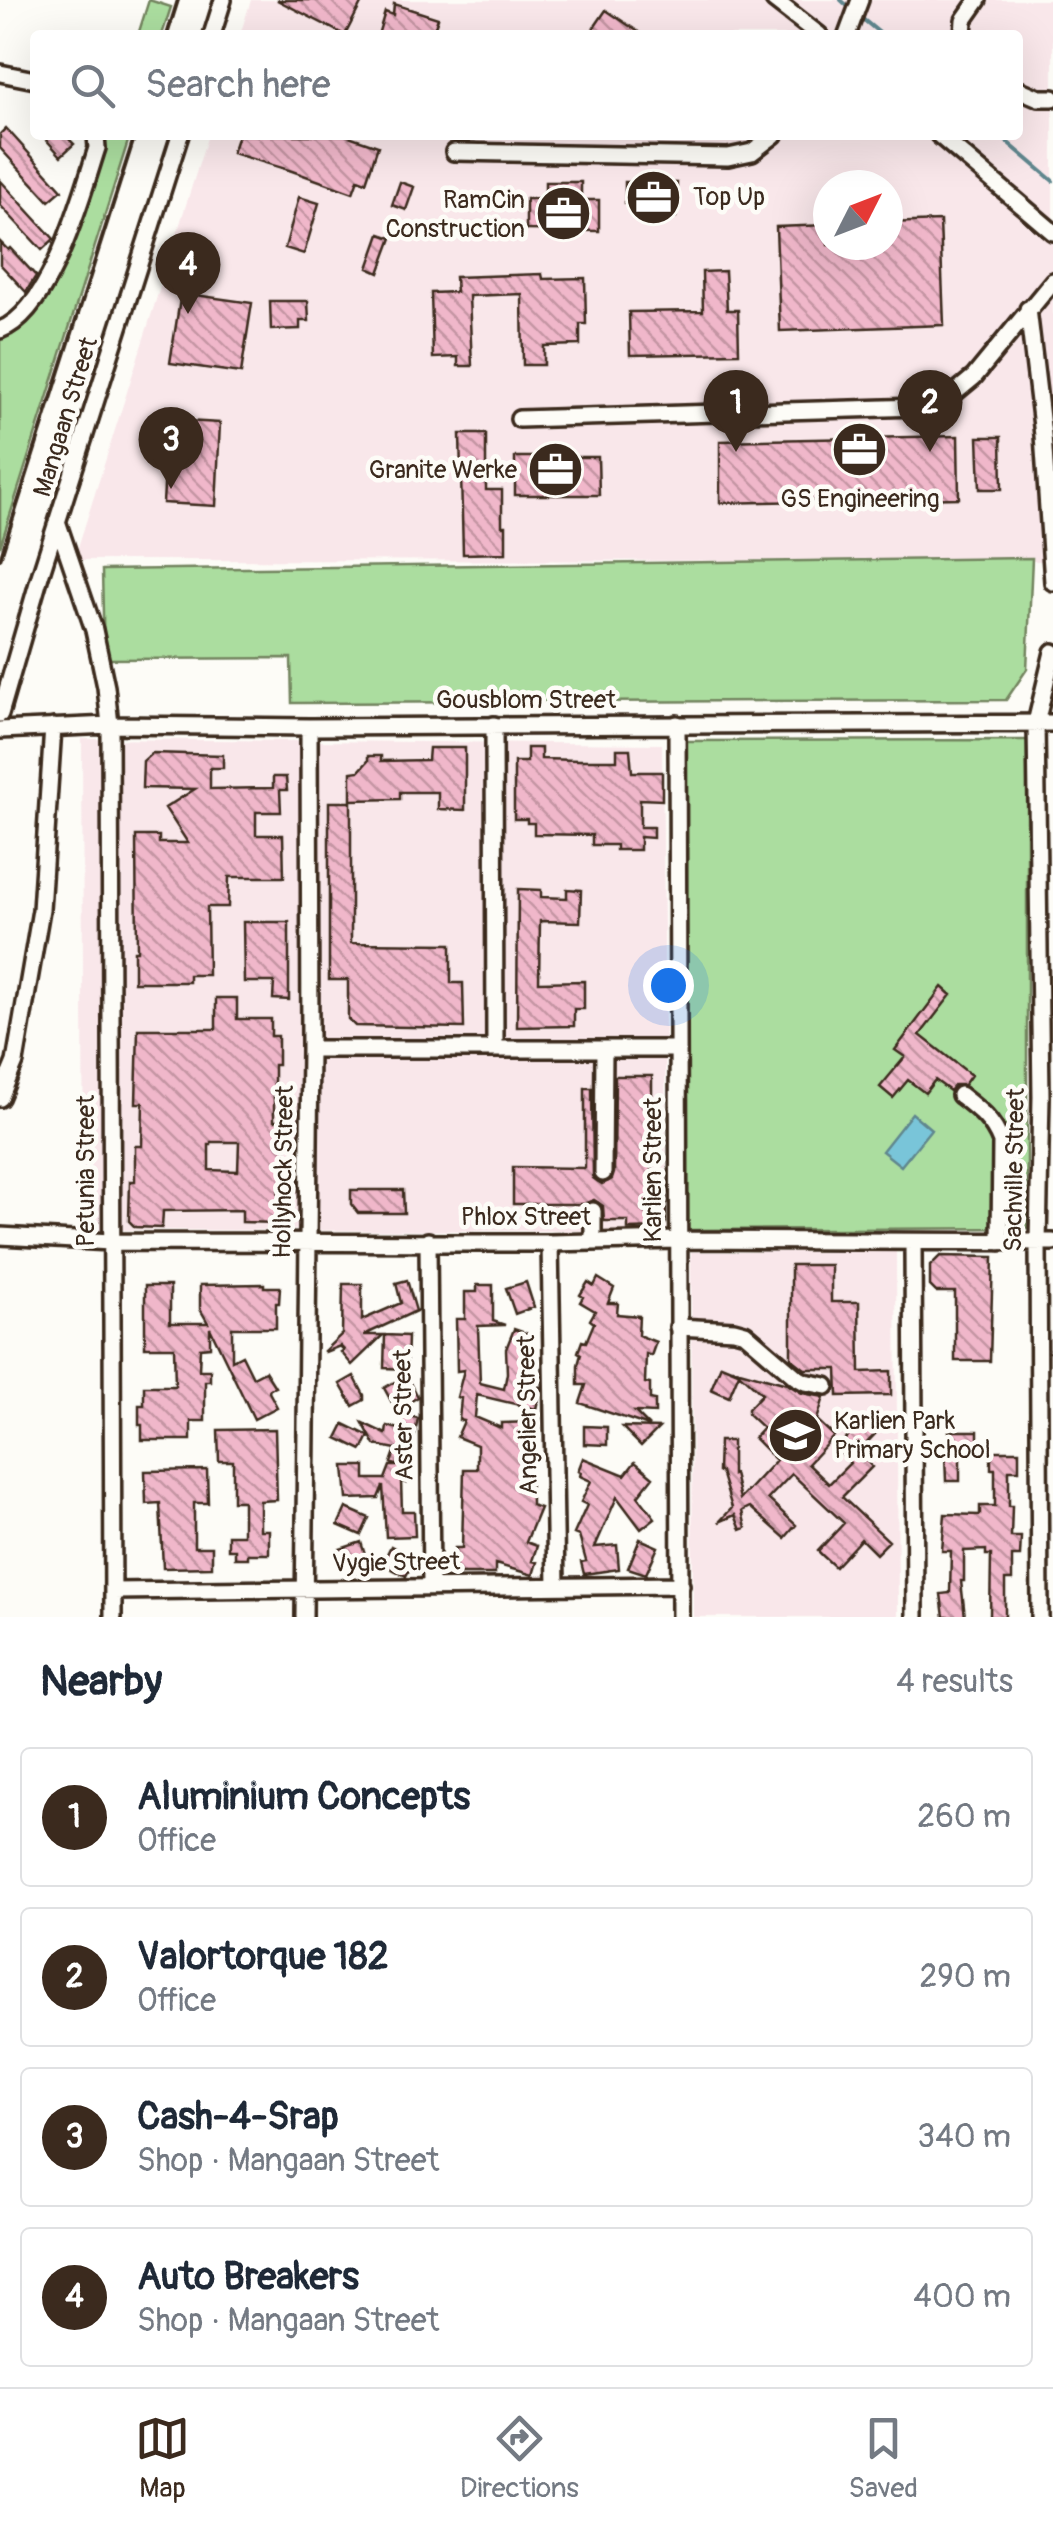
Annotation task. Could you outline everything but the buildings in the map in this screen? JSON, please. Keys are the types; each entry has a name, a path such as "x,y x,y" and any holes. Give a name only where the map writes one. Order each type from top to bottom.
{"street":[{"path":"213,30 222,0"},
{"path":"774,0 813,30"},
{"path":"849,30 860,0"},
{"path":"963,30 964,20 978,0"},
{"path":"0,73 30,79"},
{"path":"1023,91 1039,98 1053,98"},
{"path":"0,330 8,328 25,312 57,261 96,140"},
{"name":"Mangaan Street","path":"0,714 178,140"},
{"path":"454,152 728,158 752,152 768,140"},
{"path":"945,140 1053,232"},
{"path":"519,419 919,408 951,396 974,377 1053,281"},
{"path":"1028,310 1043,435 1053,582"},
{"name":"Petunia Street","path":"58,524 94,630 110,725 113,1617"},
{"name":"Sachville Street","path":"1040,1617 1047,1097 1044,723 1053,652"},
{"name":"Gousblom Street","path":"0,730 110,725 1044,723"},
{"name":"Karlien Street","path":"678,724 680,1617"},
{"path":"494,725 495,1049"},
{"name":"Hollyhock Street","path":"304,1617 309,727"},
{"path":"0,1098 15,1062 40,910 53,728"},
{"path":"310,1049 678,1049"},
{"path":"603,1173 604,1049"},
{"path":"960,1095 988,1117 1001,1142 1000,1242"},
{"path":"593,1242 594,1211"},
{"name":"Phlox Street","path":"0,1236 111,1242 1046,1242"},
{"name":"Aster Street","path":"428,1241 431,1588"},
{"path":"913,1242 915,1617"},
{"name":"Angelier Street","path":"550,1243 556,1586"},
{"path":"678,1328 744,1333 805,1382 826,1386"},
{"name":"Vygie Street","path":"113,1591 680,1585"}],"shaded area":[{"path":"251,0 1053,0 1053,561 74,560 206,140 1023,140 1023,30 242,30"},
{"path":"82,739 662,744 667,1231 84,1230"},
{"name":"Karlien Park Primary School","path":"691,1252 896,1252 898,1617 693,1617"}],"green space":[{"path":"149,0 171,7 164,30 140,30"},
{"path":"106,140 128,140 0,547 0,338 23,323 42,303 58,277 82,219"},
{"path":"1032,558 1027,669 1006,700 292,703 291,658 104,659 102,570"},
{"path":"1027,740 1027,1228 687,1230 687,741"}],"water":[{"path":"912,1113 931,1129 901,1166 882,1151"}],"waterway":[{"path":"841,0 852,10"},
{"path":"859,16 876,30"},
{"path":"1005,140 1053,181"}],"railway":[{"path":"169,30 178,0"},
{"path":"0,559 133,140"}],"place":[{"name":"Top Up","path":"654,197"},
{"name":"RamCin Construction","path":"564,214"},
{"name":"Auto Breakers","path":"188,314"},
{"name":"GS Engineering","path":"860,450"},
{"name":"Aluminium Concepts","path":"736,452"},
{"name":"Valortorque 182","path":"930,452"},
{"name":"Granite Werke","path":"556,470"},
{"name":"Cash-4-Srap","path":"171,489"},
{"name":"Karlien Park Primary School","path":"795,1435"}]}
